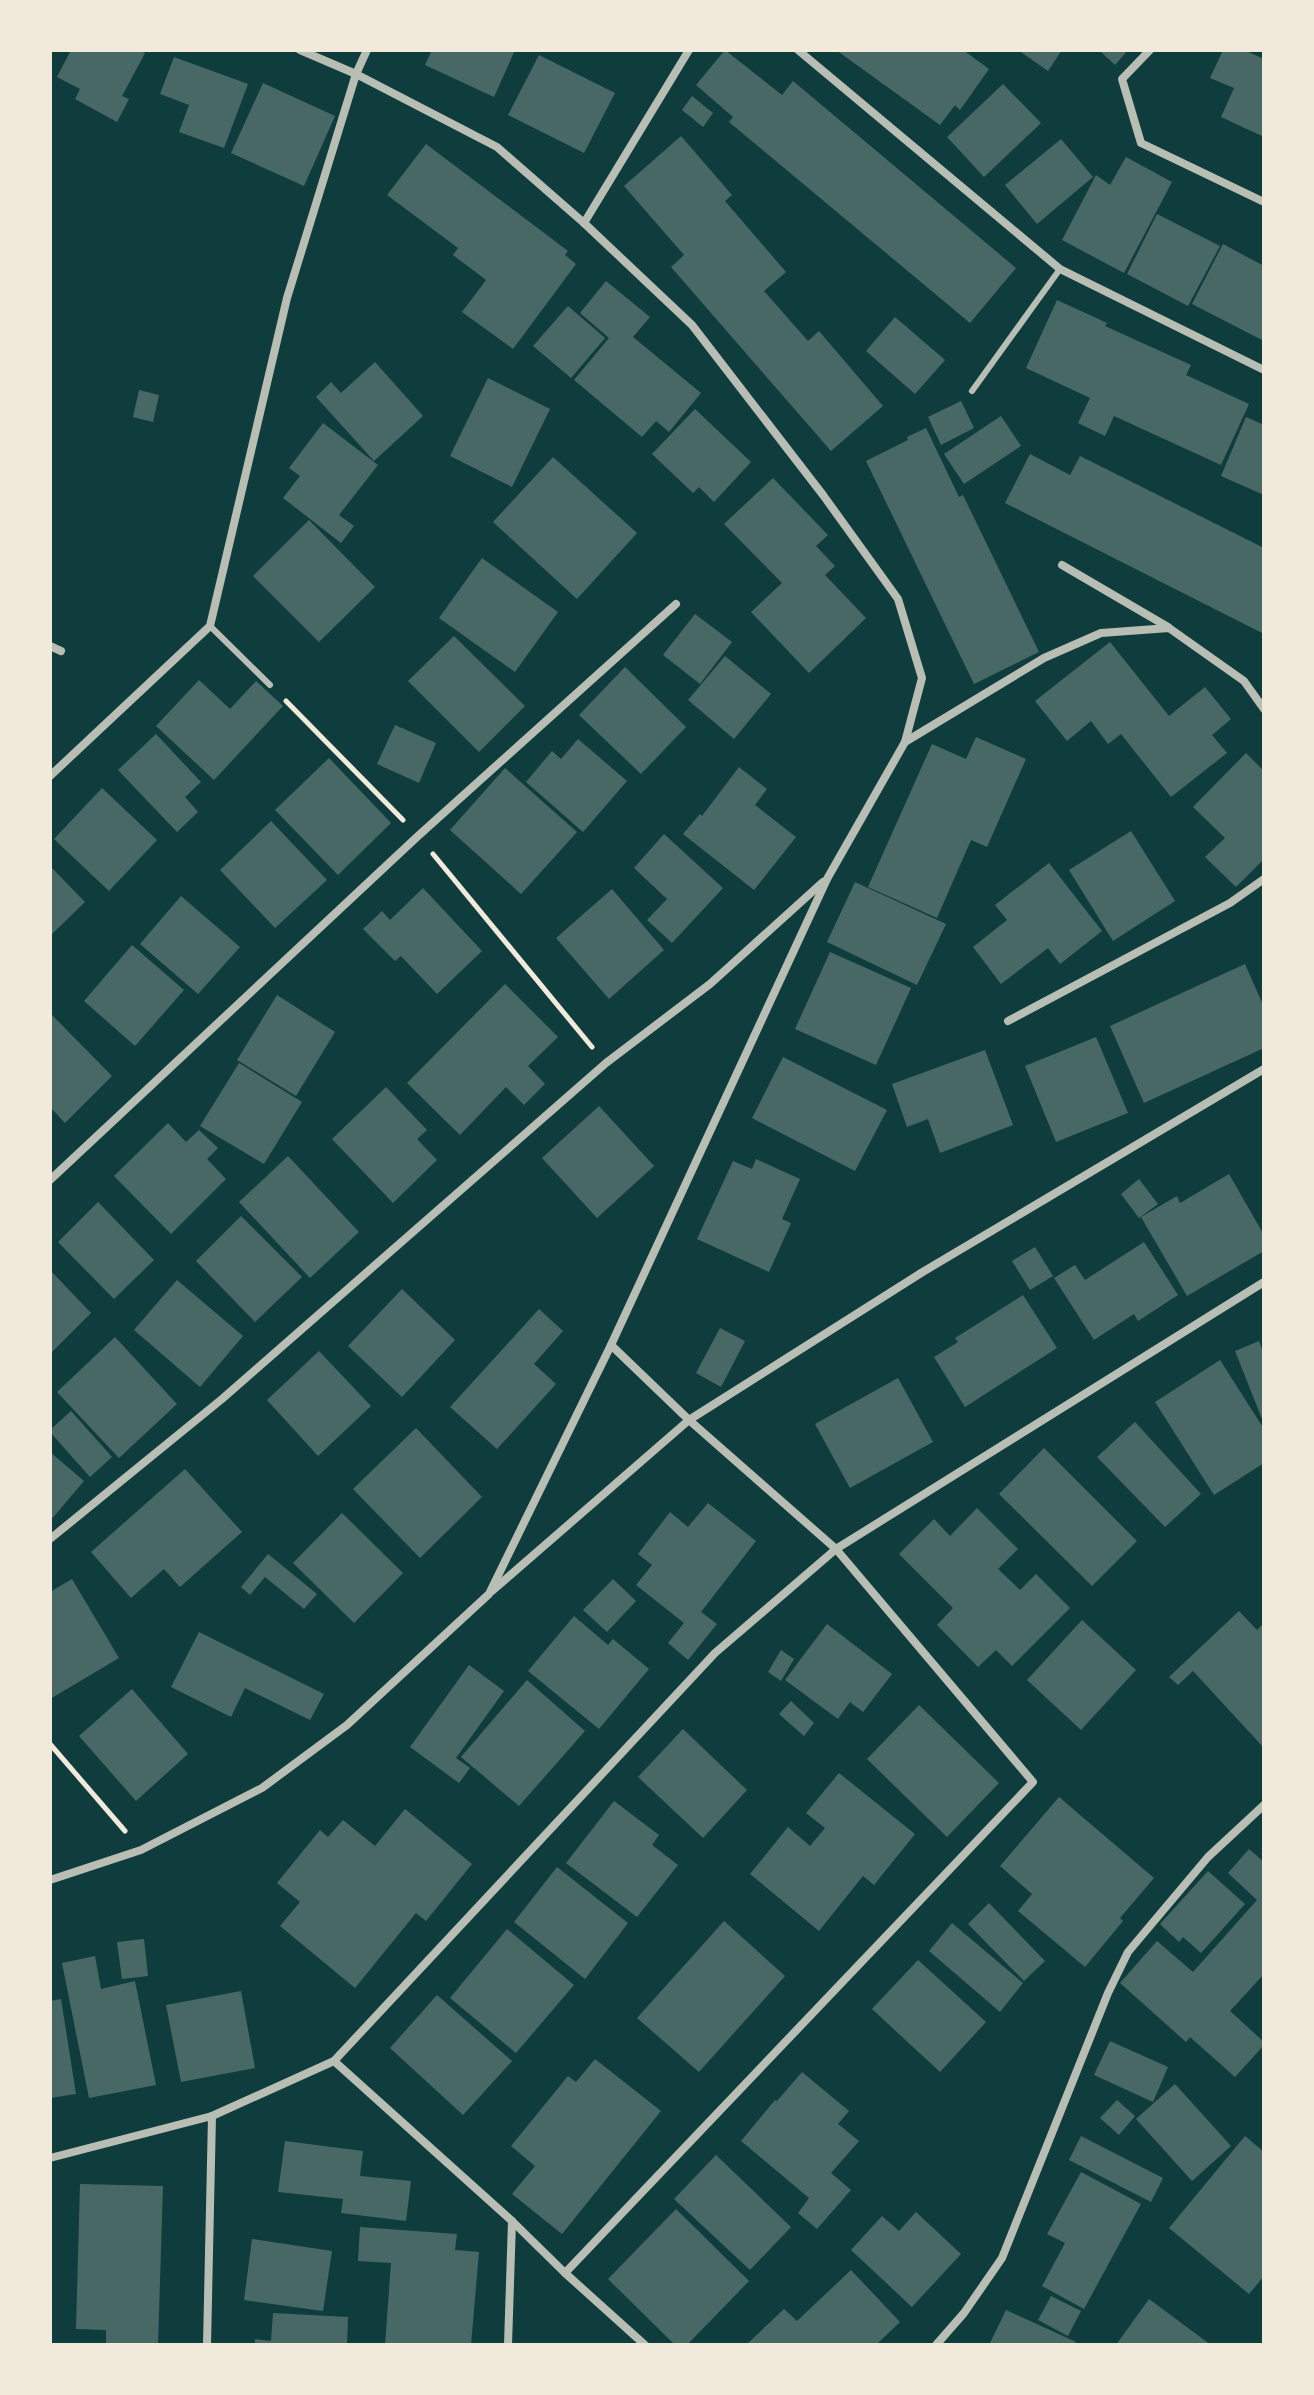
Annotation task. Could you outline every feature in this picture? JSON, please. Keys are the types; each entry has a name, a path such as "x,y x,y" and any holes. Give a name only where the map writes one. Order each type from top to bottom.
{"street":[{"path":"300,50 356,74 497,147 584,223 692,325 823,495 898,599 922,678 905,742 827,879 611,1345 489,1594"},
{"path":"50,776 210,626 287,298 356,74 367,50"},
{"path":"584,223 689,50"},
{"path":"798,50 1060,269 1264,370"},
{"path":"1150,50 1122,79 1141,143 1264,202"},
{"path":"1062,565 1169,628 1244,681 1264,709"},
{"path":"50,1180 418,836 676,604"},
{"path":"905,742 1044,658 1101,633 1169,628"},
{"path":"50,646 61,651"},
{"path":"50,1539 222,1399 606,1063 710,984 827,879"},
{"path":"1008,1021 1230,903 1264,879"},
{"path":"50,1880 141,1850 262,1788 347,1725 489,1594 689,1420 921,1273 1264,1069"},
{"path":"50,2158 212,2116 334,2061 715,1653 836,1549 1264,1282"},
{"path":"565,2273 1033,1782 836,1549 689,1420 611,1345"},
{"path":"936,2345 964,2313 1002,2258 1108,1993 1128,1952 1208,1857 1264,1805"},
{"path":"334,2061 645,2345"},
{"path":"207,2345 212,2116"},
{"path":"508,2345 512,2221"}],"lane":[{"path":"972,391 1060,269"},
{"path":"210,626 270,685"}],"path":[{"path":"270,685 418,836 606,1063"},
{"path":"50,1744 141,1850"}],"building":[{"path":"71,50 139,50 145,53 122,96 129,99 117,122 75,99 80,89 57,77"},
{"path":"432,50 515,50 494,97 425,65"},
{"path":"725,50 782,95 793,81 1016,268 970,323 729,122 733,117 696,85"},
{"path":"836,50 963,50 989,69 960,110 955,105 940,125"},
{"path":"1018,50 1062,50 1048,71"},
{"path":"1099,50 1128,50 1115,65"},
{"path":"1223,50 1244,50 1264,59 1264,137 1221,117 1234,88 1210,78"},
{"path":"539,55 615,93 584,153 508,115"},
{"path":"174,57 248,84 224,148 179,132 189,105 160,94"},
{"path":"263,83 335,116 304,186 231,153"},
{"path":"1003,84 1041,123 984,177 947,137"},
{"path":"692,96 713,113 703,127 682,110"},
{"path":"681,136 732,195 725,201 786,272 764,291 808,341 819,331 883,406 831,451 671,267 684,255 624,186"},
{"path":"1061,139 1093,177 1037,224 1005,185"},
{"path":"426,144 568,251 565,255 576,264 513,349 462,312 486,280 453,255 458,248 387,195"},
{"path":"1126,157 1172,182 1124,273 1062,240 1096,175 1110,185"},
{"path":"1157,214 1220,246 1188,306 1127,274"},
{"path":"1223,244 1264,266 1264,341 1192,304"},
{"path":"606,281 650,317 633,337 701,393 669,432 656,421 642,437 574,380 609,338 580,313"},
{"path":"1057,300 1107,323 1105,326 1191,365 1186,375 1249,404 1221,465 1114,416 1105,436 1078,423 1090,398 1026,368"},
{"path":"568,306 605,338 571,378 533,346"},
{"path":"895,317 945,360 915,394 866,351"},
{"path":"375,362 423,416 374,461 316,397 331,382 341,393"},
{"path":"488,378 550,409 512,487 450,456"},
{"path":"139,390 159,395 153,422 133,417"},
{"path":"961,401 974,428 941,445 928,417"},
{"path":"695,409 751,462 714,502 699,487 693,493 652,454"},
{"path":"1001,416 1021,446 964,484 944,454"},
{"path":"1246,417 1264,425 1264,495 1221,476"},
{"path":"323,423 378,465 339,515 354,526 341,543 283,498 300,476 289,468"},
{"path":"926,428 959,497 963,495 1039,652 974,684 866,461"},
{"path":"1030,454 1070,475 1080,456 1264,548 1264,634 1005,503"},
{"path":"553,457 637,533 577,599 493,522"},
{"path":"773,478 828,535 816,546 835,566 825,575 866,618 809,673 751,612 782,583 724,524"},
{"path":"309,520 375,587 319,642 253,576"},
{"path":"482,558 558,612 515,672 439,618"},
{"path":"695,614 732,642 700,684 663,655"},
{"path":"454,636 525,706 479,752 408,681"},
{"path":"1110,642 1169,716 1205,687 1231,719 1212,735 1227,753 1171,797 1121,734 1108,744 1091,721 1067,741 1035,701"},
{"path":"725,656 771,694 734,739 688,700"},
{"path":"625,667 686,727 641,774 579,715"},
{"path":"199,680 230,709 256,681 283,706 214,780 156,726"},
{"path":"395,725 436,743 419,783 377,764"},
{"path":"156,734 201,782 185,797 198,812 177,832 118,770"},
{"path":"976,737 1026,759 987,847 971,840 937,918 868,887 932,744 966,759"},
{"path":"578,739 627,781 583,832 526,782 552,751 561,759"},
{"path":"1246,753 1264,771 1264,859 1236,887 1205,857 1225,838 1193,807"},
{"path":"329,758 391,823 338,875 275,810"},
{"path":"739,767 767,789 755,805 796,837 754,890 683,834 700,814 702,816"},
{"path":"505,768 577,832 521,894 450,830"},
{"path":"102,788 157,840 109,891 54,839"},
{"path":"271,821 327,880 275,928 220,870"},
{"path":"1131,831 1175,901 1113,941 1069,870"},
{"path":"664,834 723,888 672,943 647,920 667,899 634,868"},
{"path":"1049,863 1102,931 1060,964 1048,948 1001,984 973,947 1007,920 995,905"},
{"path":"50,866 85,902 50,936"},
{"path":"855,882 946,924 917,985 827,942"},
{"path":"423,888 482,951 437,994 401,956 395,961 363,929 382,911 390,920"},
{"path":"612,889 664,950 609,999 556,938"},
{"path":"181,896 240,947 198,994 140,944"},
{"path":"132,945 184,990 135,1046 84,1001"},
{"path":"830,952 911,988 876,1065 795,1029"},
{"path":"1245,964 1264,1007 1264,1048 1144,1103 1110,1026"},
{"path":"505,984 558,1037 528,1066 545,1084 524,1105 506,1087 460,1135 407,1083"},
{"path":"277,995 335,1032 296,1096 237,1060"},
{"path":"52,1015 112,1076 65,1123 50,1107"},
{"path":"1096,1037 1128,1113 1056,1142 1025,1066"},
{"path":"985,1050 1013,1125 940,1153 928,1119 907,1127 892,1084"},
{"path":"783,1057 887,1110 855,1171 752,1118"},
{"path":"239,1063 302,1102 264,1164 200,1126"},
{"path":"386,1087 427,1130 417,1139 437,1160 393,1203 332,1139"},
{"path":"599,1106 654,1166 597,1218 542,1158"},
{"path":"168,1123 186,1142 199,1130 218,1148 207,1159 226,1179 171,1234 114,1176"},
{"path":"288,1156 359,1232 310,1278 239,1202"},
{"path":"756,1159 800,1179 782,1219 791,1223 769,1272 697,1239 733,1161 752,1169"},
{"path":"1229,1174 1264,1235 1264,1251 1187,1296 1141,1217 1177,1196 1180,1203"},
{"path":"1139,1179 1158,1204 1139,1218 1121,1194"},
{"path":"98,1202 154,1260 114,1299 58,1242"},
{"path":"241,1216 302,1277 255,1322 196,1261"},
{"path":"1144,1242 1178,1295 1138,1321 1134,1314 1094,1340 1054,1278 1075,1265 1085,1280"},
{"path":"1035,1247 1053,1276 1030,1290 1012,1261"},
{"path":"50,1270 91,1313 52,1352 50,1350"},
{"path":"177,1280 243,1336 200,1387 134,1330"},
{"path":"402,1289 455,1340 402,1397 348,1346"},
{"path":"1023,1295 1057,1348 965,1407 934,1357 958,1342 955,1338"},
{"path":"539,1309 563,1331 534,1364 556,1384 497,1449 450,1407"},
{"path":"720,1328 745,1341 721,1387 696,1373"},
{"path":"115,1337 177,1404 119,1458 57,1392"},
{"path":"1259,1341 1264,1354 1264,1424 1235,1351"},
{"path":"319,1351 371,1406 318,1456 267,1400"},
{"path":"1220,1360 1264,1429 1264,1463 1214,1495 1155,1402"},
{"path":"898,1378 933,1442 850,1488 815,1424"},
{"path":"71,1411 112,1457 90,1477 50,1432"},
{"path":"1135,1422 1201,1494 1165,1527 1097,1457"},
{"path":"416,1428 482,1497 420,1558 353,1489"},
{"path":"1044,1448 1137,1541 1092,1586 999,1494"},
{"path":"50,1452 84,1481 50,1521"},
{"path":"185,1469 242,1532 180,1587 164,1569 131,1598 91,1552"},
{"path":"708,1503 756,1541 701,1612 717,1624 688,1660 668,1643 684,1623 636,1585 652,1565 638,1554 670,1512 688,1527"},
{"path":"977,1508 1018,1549 998,1569 1020,1590 1036,1574 1070,1608 1012,1666 996,1650 978,1667 937,1625 953,1608 899,1554 934,1519 950,1536"},
{"path":"342,1513 403,1573 354,1623 293,1563"},
{"path":"268,1554 317,1594 304,1609 265,1577 250,1595 241,1587"},
{"path":"72,1579 119,1658 50,1699 50,1592"},
{"path":"613,1579 636,1601 607,1632 583,1610"},
{"path":"1239,1611 1257,1630 1264,1623 1264,1748 1193,1671 1178,1685 1169,1677"},
{"path":"574,1616 608,1645 613,1639 649,1669 599,1729 528,1671"},
{"path":"1082,1620 1136,1670 1081,1730 1027,1680"},
{"path":"827,1624 892,1674 863,1712 850,1702 838,1719 785,1680"},
{"path":"199,1632 324,1694 310,1720 245,1688 231,1717 171,1687"},
{"path":"781,1650 794,1659 781,1681 768,1672"},
{"path":"469,1665 504,1691 456,1758 470,1768 459,1783 410,1747"},
{"path":"527,1680 585,1731 519,1806 461,1757"},
{"path":"132,1689 188,1754 136,1801 79,1736"},
{"path":"791,1701 814,1723 804,1736 779,1714"},
{"path":"919,1705 999,1783 947,1837 867,1759"},
{"path":"683,1729 747,1790 703,1838 638,1777"},
{"path":"839,1773 915,1834 874,1885 863,1876 819,1931 750,1874 788,1827 810,1846 825,1828 806,1813"},
{"path":"1059,1797 1154,1878 1085,1967 1018,1911 1032,1894 1000,1866"},
{"path":"614,1801 659,1835 652,1845 678,1865 637,1917 566,1863"},
{"path":"405,1809 472,1864 426,1921 416,1913 355,1988 280,1926 300,1902 277,1883 320,1830 328,1837 343,1820 375,1846"},
{"path":"1249,1849 1264,1862 1264,1974 1230,2011 1264,2045 1235,2077 1190,2037 1186,2042 1120,1983 1157,1941 1193,1972 1257,1900 1228,1873"},
{"path":"557,1867 628,1923 585,1979 514,1922"},
{"path":"1208,1871 1245,1904 1201,1953 1183,1937 1179,1942 1160,1924"},
{"path":"989,1903 1045,1961 1024,1981 968,1924"},
{"path":"724,1921 785,1976 699,2072 637,2018"},
{"path":"952,1923 1023,1983 1000,2012 929,1951"},
{"path":"507,1929 574,1985 516,2053 450,1998"},
{"path":"144,1939 148,1976 122,1979 117,1942"},
{"path":"95,1956 101,1989 135,1981 156,2085 89,2098 62,1963"},
{"path":"918,1960 986,2022 940,2072 872,2009"},
{"path":"241,1991 255,2068 181,2082 166,2005"},
{"path":"437,1995 512,2061 463,2115 390,2048"},
{"path":"61,1999 76,2094 50,2098 50,2001"},
{"path":"1110,2041 1168,2067 1153,2102 1094,2075"},
{"path":"595,2059 661,2111 562,2234 512,2194 535,2166 511,2146 568,2076 576,2082"},
{"path":"802,2072 849,2111 838,2124 859,2141 831,2173 851,2190 817,2229 798,2213 809,2198 741,2141"},
{"path":"1175,2084 1231,2146 1192,2181 1136,2119"},
{"path":"1117,2100 1135,2116 1119,2135 1100,2118"},
{"path":"1081,2136 1163,2178 1151,2202 1069,2160"},
{"path":"1245,2136 1264,2152 1264,2276 1249,2294 1169,2228"},
{"path":"285,2141 363,2151 360,2176 411,2181 406,2221 341,2213 343,2199 278,2192"},
{"path":"716,2155 791,2227 750,2270 674,2199"},
{"path":"1081,2172 1141,2204 1084,2309 1042,2286 1065,2243 1047,2234"},
{"path":"80,2184 163,2186 158,2345 106,2345 106,2330 76,2329"},
{"path":"676,2209 749,2281 687,2345 675,2345 608,2279"},
{"path":"916,2212 961,2254 912,2307 851,2250 882,2216 899,2231"},
{"path":"360,2227 457,2234 455,2250 479,2252 471,2345 385,2345 391,2263 358,2261"},
{"path":"252,2239 332,2251 323,2311 244,2300"},
{"path":"851,2270 900,2322 876,2345 746,2345 784,2309 797,2321"},
{"path":"1051,2296 1081,2311 1068,2336 1038,2320"},
{"path":"1149,2299 1211,2345 1116,2345"},
{"path":"1006,2310 1076,2342 1075,2345 989,2345"},
{"path":"273,2313 348,2317 347,2345 255,2345 255,2339 271,2341"}]}
